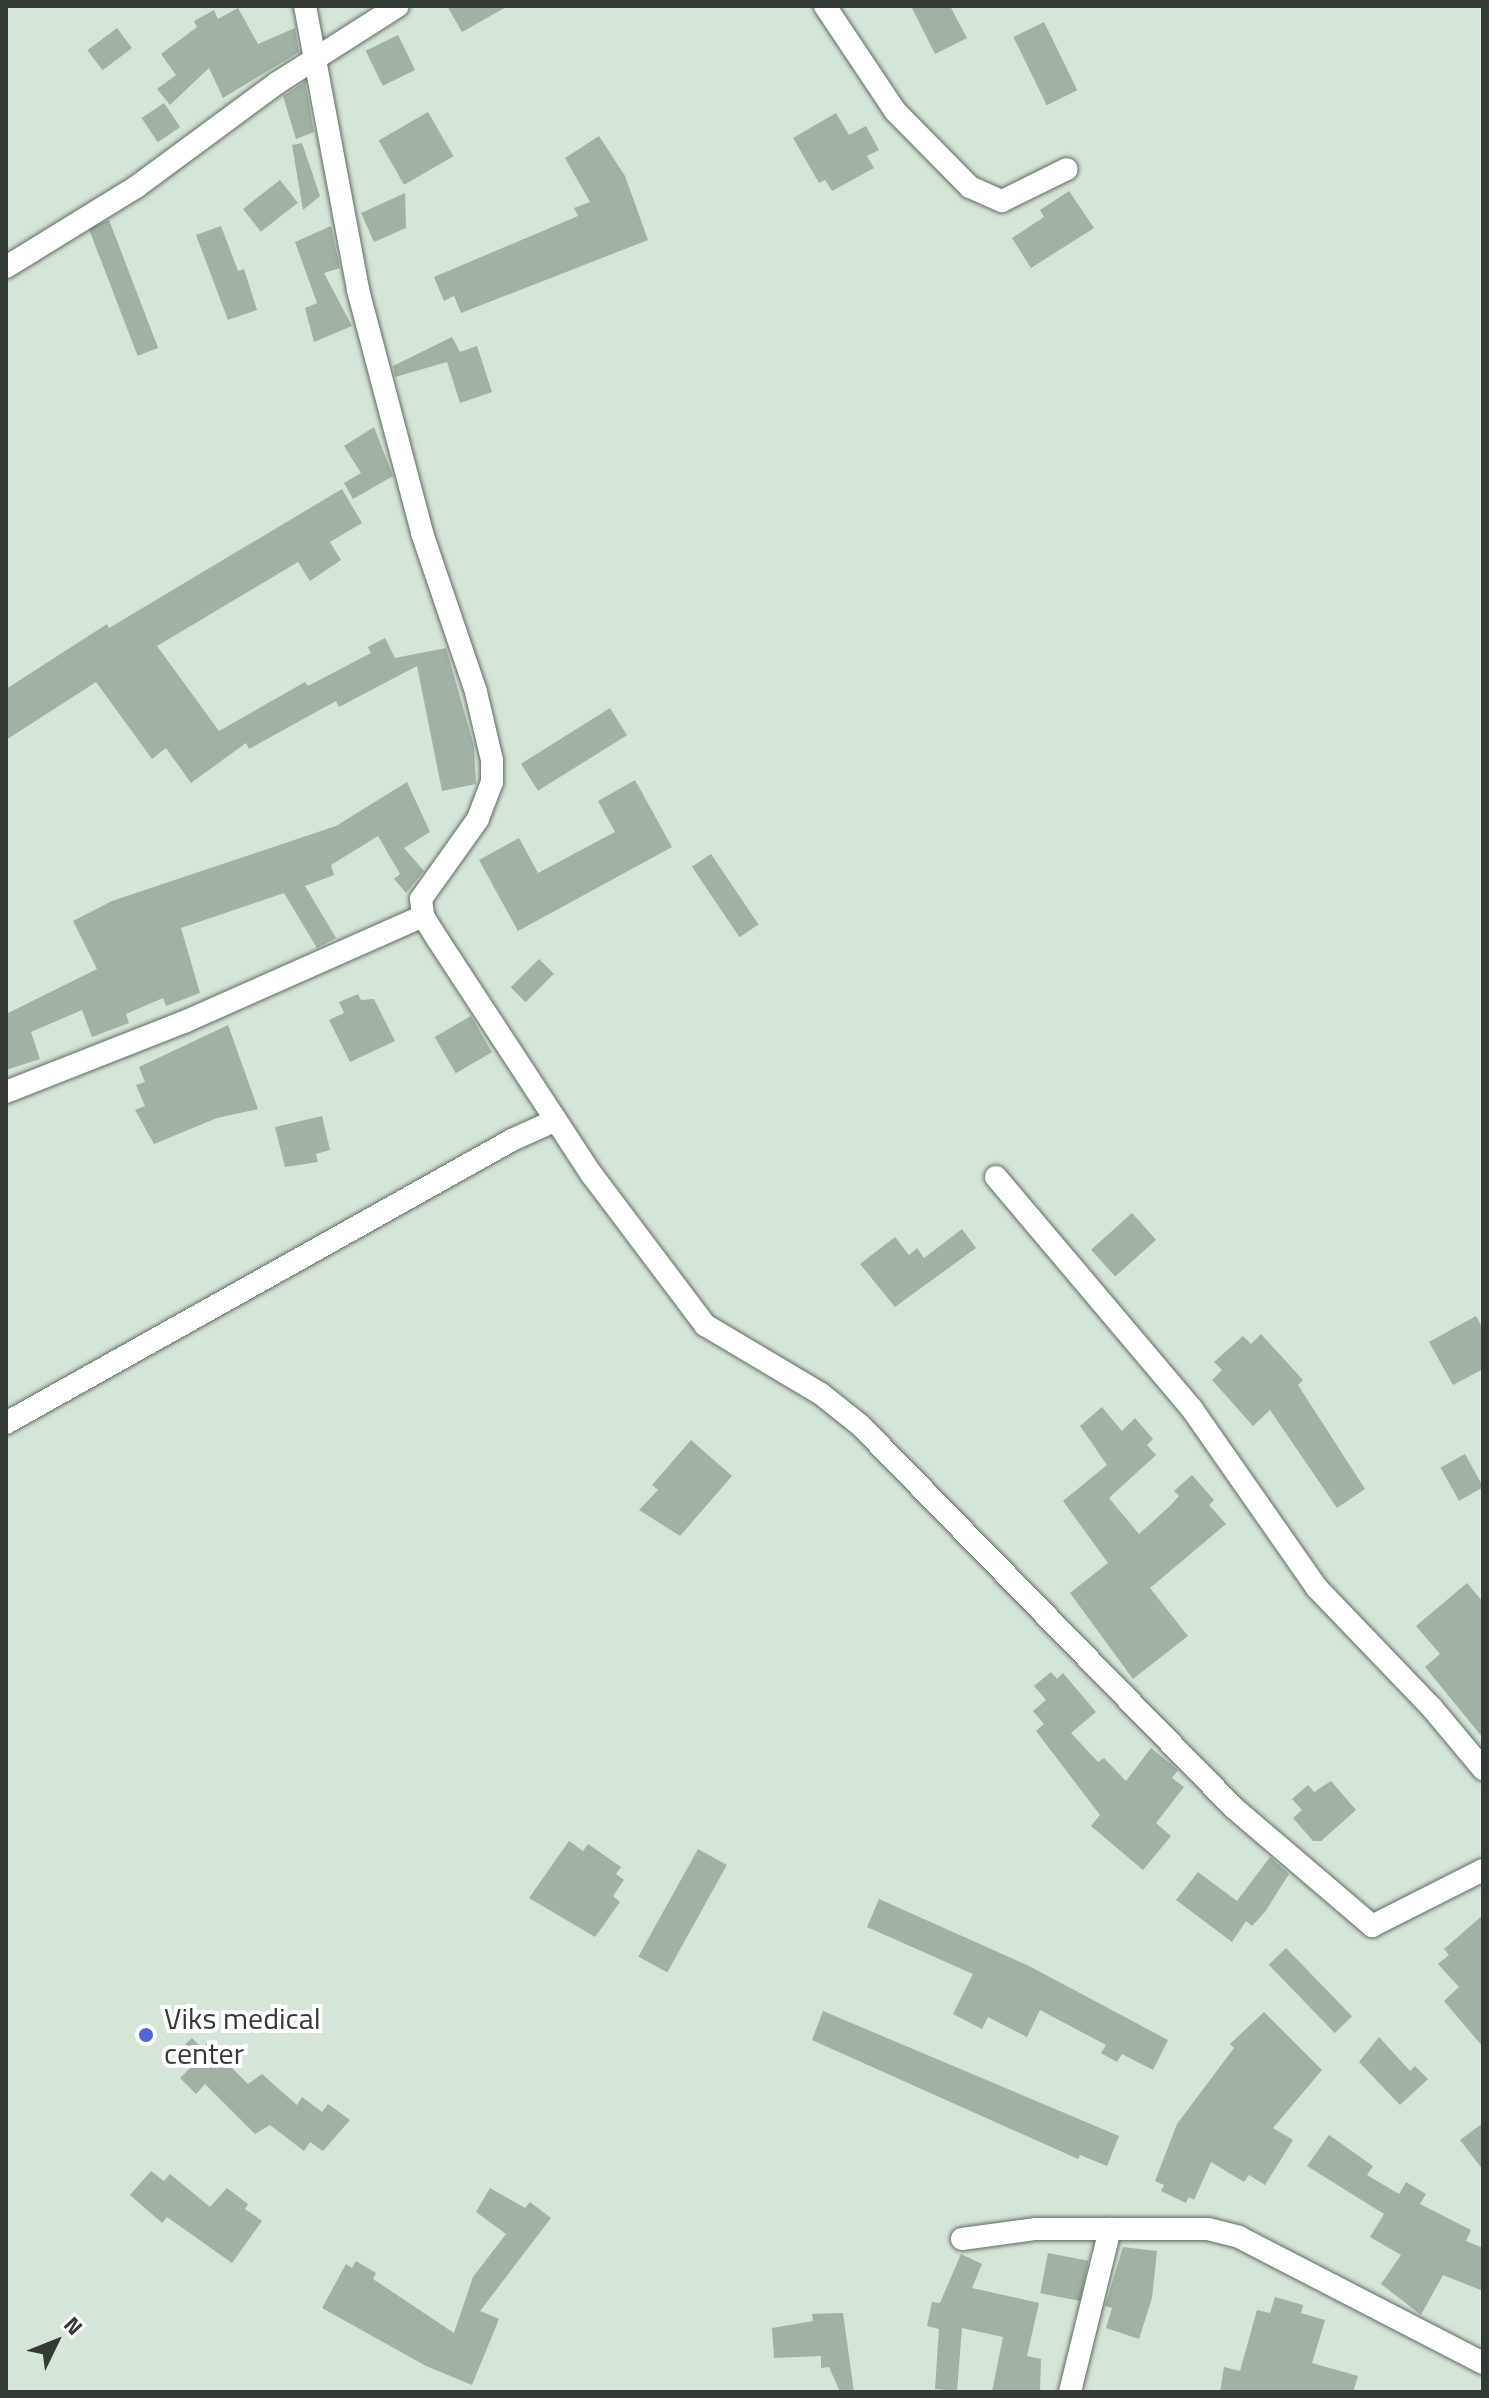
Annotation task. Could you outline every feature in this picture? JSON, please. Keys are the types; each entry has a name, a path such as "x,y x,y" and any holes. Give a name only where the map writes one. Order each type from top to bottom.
{"street":[{"path":"305,6 358,290 422,533 476,692 492,760 492,782 478,819 421,899 423,916 556,1120 705,1325 821,1394 860,1425 1140,1717 1234,1808 1369,1924 1379,1924 1483,1870"},
{"path":"6,267 136,187 315,60 398,6"},
{"path":"825,6 895,111 970,187 1002,201 1067,169"},
{"path":"6,1092 184,1022 423,916"},
{"path":"6,1423 512,1140 556,1120"},
{"path":"996,1177 1192,1409 1325,1598 1432,1708 1483,1769"},
{"path":"962,2239 1036,2229 1208,2229 1239,2237 1483,2363"},
{"path":"1070,2392 1110,2229"}],"building":[{"path":"447,6 508,6 462,32"},
{"path":"911,6 950,6 967,38 935,54"},
{"path":"238,8 258,44 295,28 299,52 223,98 209,68 170,105 157,89 176,75 161,54 197,27 194,21 214,10 218,19"},
{"path":"1044,22 1077,90 1047,105 1013,37"},
{"path":"117,28 132,48 102,70 87,50"},
{"path":"398,35 415,70 383,86 366,51"},
{"path":"305,82 314,132 296,139 283,96"},
{"path":"164,103 180,127 158,142 142,118"},
{"path":"428,112 454,156 404,185 379,140"},
{"path":"836,113 849,135 866,126 879,150 867,156 874,168 832,191 825,180 819,183 793,138"},
{"path":"599,136 625,176 648,240 461,313 454,296 444,301 434,277 578,216 574,208 590,202 565,158"},
{"path":"302,143 320,196 303,210 292,145"},
{"path":"280,180 298,203 261,232 243,209"},
{"path":"1069,191 1094,228 1031,268 1012,238 1044,217 1040,210"},
{"path":"405,193 406,228 374,242 361,213"},
{"path":"109,220 158,348 138,356 88,228"},
{"path":"221,226 238,271 244,269 257,310 228,320 196,235"},
{"path":"331,226 340,268 324,273 352,326 314,342 305,308 317,303 295,242"},
{"path":"452,337 460,352 477,346 492,392 460,403 447,362 395,377 393,366"},
{"path":"374,427 393,476 353,499 344,483 361,473 344,446"},
{"path":"342,489 362,523 330,542 341,560 310,581 298,562 157,646 219,731 305,682 308,686 371,653 368,647 385,638 395,658 446,648 474,746 476,784 442,791 417,666 339,707 336,701 249,749 246,743 191,783 166,748 152,759 96,682 6,740 6,689 107,624 109,628"},
{"path":"610,708 627,735 538,791 521,764"},
{"path":"635,780 672,847 518,931 479,860 519,838 538,873 615,832 598,801"},
{"path":"407,782 430,832 404,848 424,871 406,893 394,879 400,874 378,836 331,865 334,875 305,886 336,938 317,948 284,893 181,928 200,993 166,1006 163,998 126,1014 129,1023 92,1037 82,1010 31,1032 40,1059 6,1070 6,1014 97,969 73,921 112,901 336,826"},
{"path":"711,854 759,924 739,937 692,867"},
{"path":"539,959 554,974 526,1002 511,987"},
{"path":"358,994 361,1000 374,999 395,1041 350,1062 329,1020 344,1013 339,1002"},
{"path":"471,1016 492,1052 456,1073 435,1037"},
{"path":"228,1025 258,1109 217,1118 154,1144 135,1110 145,1106 136,1085 145,1082 139,1067"},
{"path":"322,1116 330,1150 316,1154 318,1162 285,1167 275,1127"},
{"path":"1132,1213 1156,1240 1115,1277 1091,1250"},
{"path":"962,1229 976,1248 895,1307 860,1264 895,1237 909,1255 917,1248 924,1258"},
{"path":"1476,1316 1483,1329 1483,1369 1453,1385 1429,1342"},
{"path":"1261,1334 1303,1380 1298,1385 1365,1489 1337,1508 1270,1410 1253,1426 1212,1380 1222,1370 1214,1362 1243,1336 1251,1344"},
{"path":"1102,1407 1122,1431 1135,1418 1153,1439 1147,1445 1156,1455 1109,1498 1139,1534 1179,1496 1174,1491 1192,1475 1214,1500 1209,1505 1226,1524 1150,1588 1188,1636 1133,1679 1070,1593 1108,1563 1063,1501 1107,1465 1080,1426"},
{"path":"691,1440 732,1476 680,1536 639,1510 658,1490 652,1485"},
{"path":"1465,1454 1483,1487 1459,1501 1441,1468"},
{"path":"1467,1583 1483,1602 1483,1738 1425,1667 1440,1654 1416,1626"},
{"path":"1051,1672 1057,1679 1063,1673 1096,1712 1071,1733 1098,1762 1104,1758 1126,1781 1151,1748 1178,1770 1172,1778 1184,1787 1156,1823 1171,1836 1143,1870 1091,1826 1100,1815 1036,1731 1044,1724 1033,1711 1046,1700 1034,1686"},
{"path":"1331,1781 1356,1810 1321,1841 1313,1841 1293,1818 1302,1810 1292,1799 1308,1785 1314,1792"},
{"path":"569,1841 583,1851 588,1844 621,1867 616,1874 624,1880 613,1896 620,1902 595,1937 529,1898"},
{"path":"698,1849 727,1865 667,1973 638,1957"},
{"path":"1270,1857 1289,1874 1265,1912 1252,1926 1246,1921 1232,1942 1176,1900 1198,1872 1237,1901"},
{"path":"879,1899 1029,1966 1168,2040 1153,2070 1122,2054 1117,2062 1101,2053 1106,2045 1040,2010 1027,2037 988,2017 982,2029 953,2014 973,1974 867,1927"},
{"path":"1483,1915 1483,2047 1444,2001 1459,1987 1438,1964 1449,1955 1444,1949"},
{"path":"1286,1948 1352,2016 1335,2033 1269,1965"},
{"path":"823,2011 1119,2136 1107,2166 1080,2155 1078,2159 812,2040"},
{"path":"1264,2012 1322,2070 1273,2128 1293,2140 1265,2185 1249,2175 1244,2182 1211,2162 1194,2200 1189,2197 1186,2203 1161,2191 1164,2185 1155,2181 1177,2124 1234,2048 1230,2044"},
{"path":"1379,2037 1410,2071 1415,2066 1428,2079 1400,2105 1359,2062"},
{"path":"192,2038 202,2048 207,2043 248,2084 262,2074 297,2105 302,2097 322,2112 328,2104 350,2120 323,2151 310,2142 304,2151 270,2125 255,2134 205,2084 196,2094 180,2078 190,2068 176,2053"},
{"path":"1483,2123 1483,2170 1460,2140"},
{"path":"1329,2135 1373,2166 1367,2175 1399,2194 1406,2182 1426,2194 1420,2204 1471,2230 1466,2241 1483,2248 1483,2291 1443,2275 1421,2315 1381,2284 1401,2255 1370,2237 1384,2214 1307,2166"},
{"path":"151,2171 164,2181 170,2174 210,2207 227,2188 248,2204 245,2209 262,2221 232,2263 167,2217 162,2223 130,2195"},
{"path":"490,2188 525,2208 530,2202 551,2218 480,2311 499,2319 472,2385 426,2366 322,2308 346,2264 352,2268 356,2261 376,2273 373,2279 454,2333 473,2277 506,2234 476,2212"},
{"path":"1123,2247 1157,2251 1152,2298 1139,2339 1106,2328 1112,2308 1105,2306"},
{"path":"1048,2253 1088,2261 1080,2301 1040,2293"},
{"path":"961,2254 982,2264 972,2288 1039,2303 1027,2356 1041,2359 1040,2392 992,2392 1003,2337 962,2328 957,2391 935,2389 939,2329 927,2326 932,2302 940,2303"},
{"path":"1275,2297 1303,2305 1301,2313 1325,2320 1312,2363 1358,2376 1353,2392 1220,2392 1224,2367 1240,2371 1257,2310 1270,2313"},
{"path":"843,2313 854,2392 840,2392 829,2367 821,2368 821,2356 774,2358 772,2328 813,2321 812,2314"}],"place":[{"name":"Viks medical center","path":"146,2035"}]}
